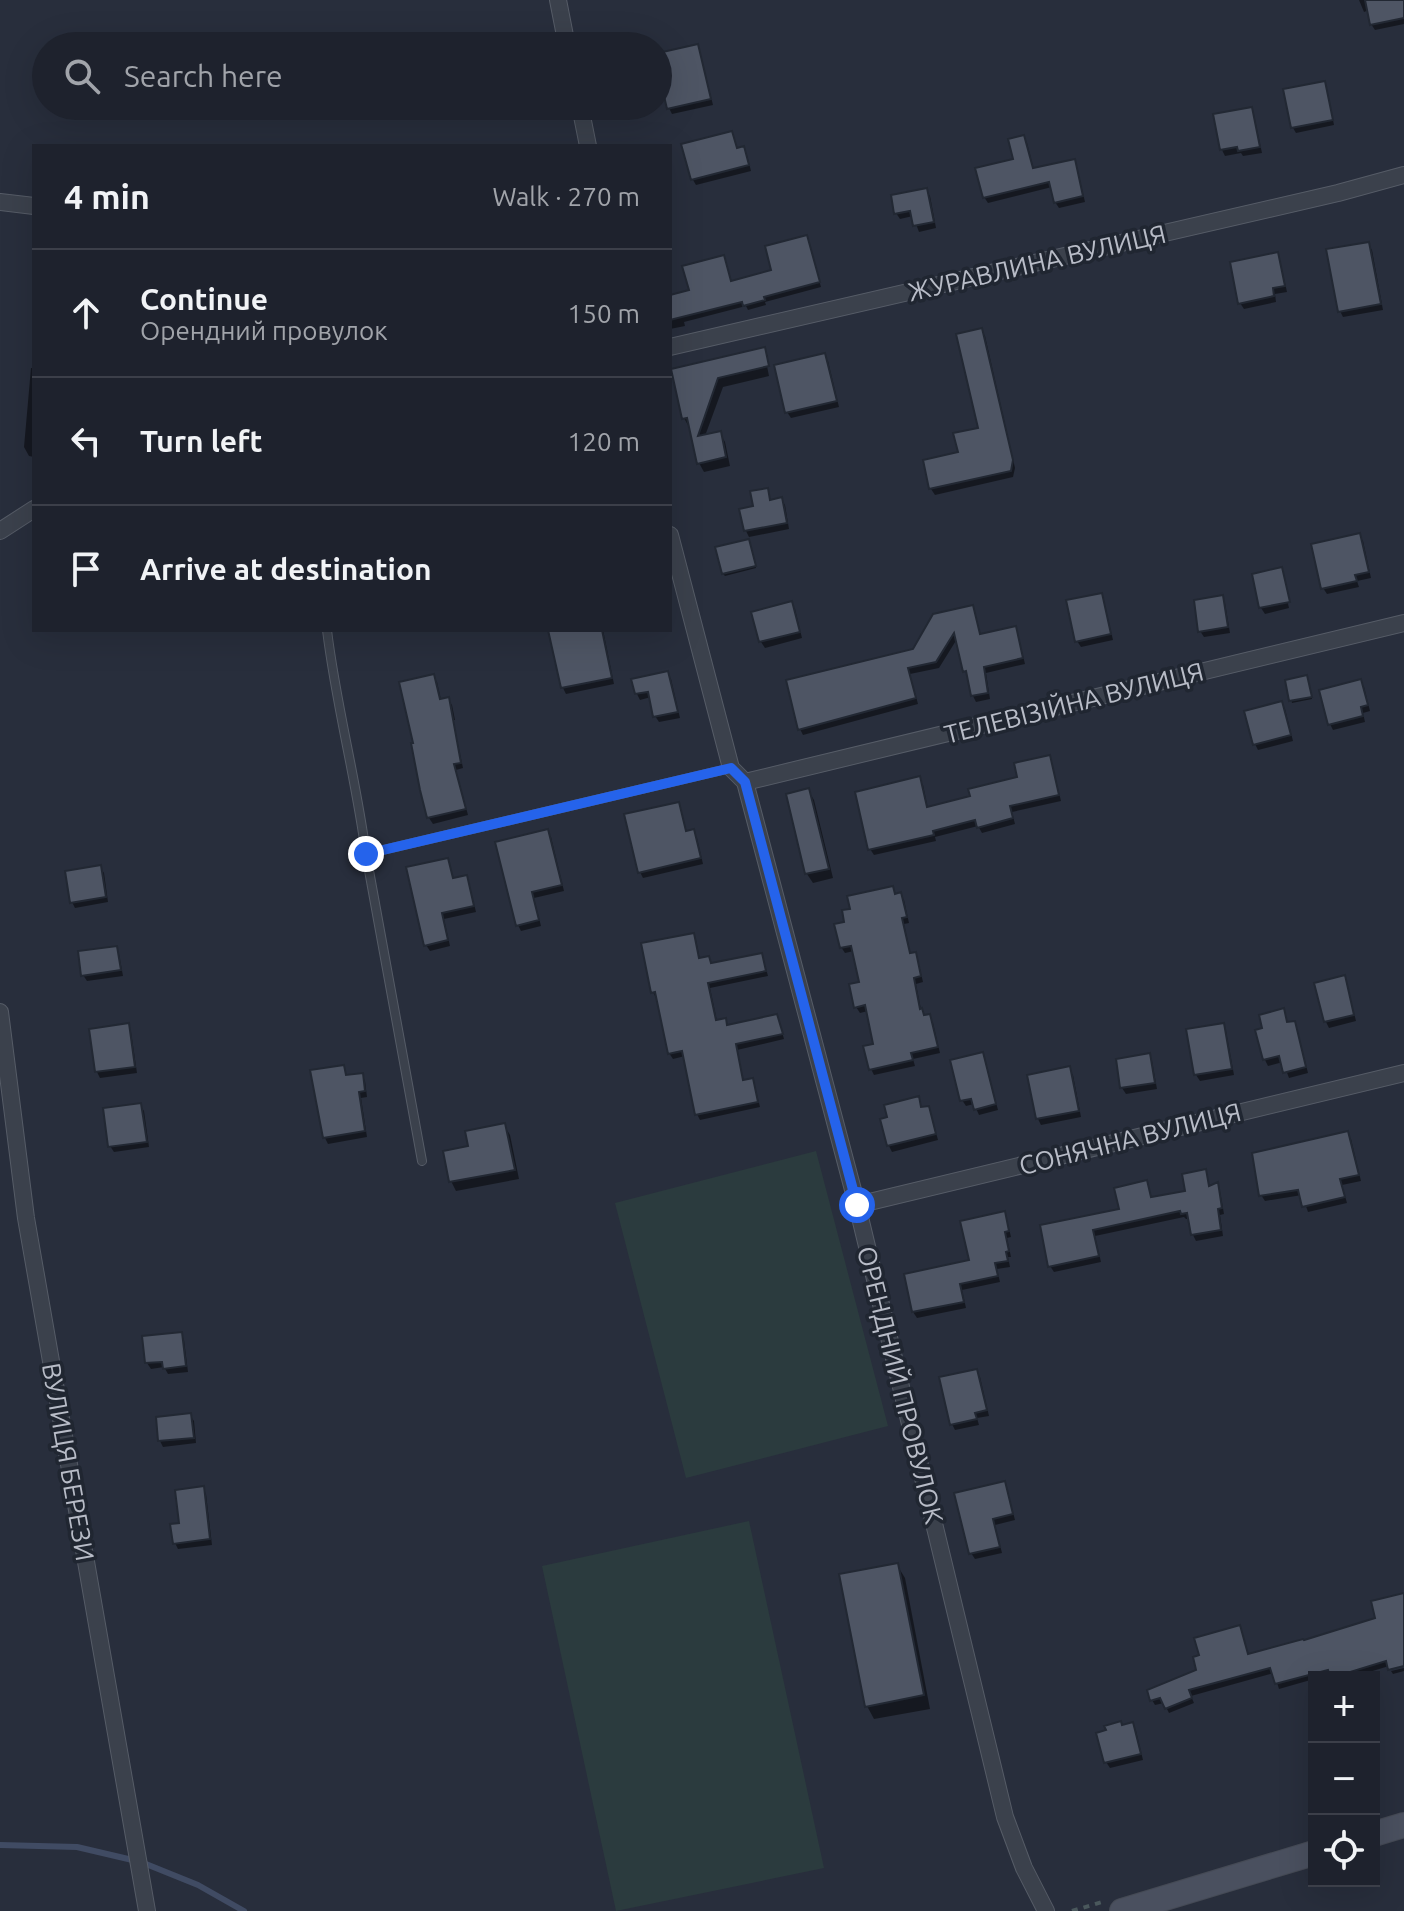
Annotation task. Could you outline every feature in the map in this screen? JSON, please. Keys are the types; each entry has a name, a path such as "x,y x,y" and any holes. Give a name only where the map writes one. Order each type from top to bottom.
{"street":[{"path":"558,0 564,32"},
{"path":"583,120 588,144"},
{"name":"ЖУРАВЛИНА ВУЛИЦЯ","path":"672,347 1338,193 1404,175"},
{"path":"0,202 32,206"},
{"path":"0,531 32,510"},
{"path":"672,543 731,768 745,782"},
{"name":"ТЕЛЕВІЗІЙНА ВУЛИЦЯ","path":"745,782 1404,623"},
{"name":"ОРЕНДНИЙ ПРОВУЛОК","path":"745,782 857,1205 1005,1817 1024,1868 1046,1911"},
{"name":"ВУЛИЦЯ БЕРЕЗИ","path":"0,1012 26,1218 147,1911"},
{"name":"СОНЯЧНА ВУЛИЦЯ","path":"857,1205 1404,1073"},
{"path":"1380,1832 1404,1825"},
{"path":"1122,1911 1308,1855"}],"lane":[{"path":"327,632 422,1161"},
{"path":"366,854 731,768"}],"shaded area":[{"path":"816,1151 888,1426 686,1478 615,1203"},
{"path":"749,1521 824,1868 616,1911 542,1566"}],"building":[{"path":"1365,0 1404,0 1404,18 1370,25"},
{"path":"698,44 711,99 672,108 672,50"},
{"path":"1325,81 1333,120 1291,128 1283,89"},
{"path":"1252,107 1260,147 1220,150 1213,114"},
{"path":"732,131 737,148 744,146 749,165 691,180 681,144"},
{"path":"1024,135 1033,168 1075,159 1083,196 1054,203 1049,182 983,198 975,168 1013,159 1008,139"},
{"path":"927,188 934,222 913,226 910,211 894,214 891,195"},
{"path":"807,235 820,282 743,306 742,302 672,320 672,294 689,290 682,266 724,255 731,281 771,270 765,246"},
{"path":"1369,242 1381,304 1338,312 1326,249"},
{"path":"1278,252 1285,286 1273,288 1274,296 1238,304 1230,262"},
{"path":"982,328 1013,460 1011,471 929,489 923,460 958,452 953,433 978,428 956,334"},
{"path":"765,347 769,366 718,378 698,436 721,431 726,457 697,464 687,418 682,419 672,369"},
{"path":"825,353 837,401 785,413 774,365"},
{"path":"768,488 770,500 782,497 787,523 744,531 739,509 753,506 750,491"},
{"path":"1360,533 1369,572 1355,575 1357,581 1321,589 1311,544"},
{"path":"749,539 756,566 722,574 715,547"},
{"path":"1282,567 1290,602 1259,608 1252,574"},
{"path":"1102,593 1111,634 1075,642 1066,600"},
{"path":"1223,595 1228,627 1198,632 1194,600"},
{"path":"792,601 800,632 759,642 751,612"},
{"path":"973,605 980,634 1016,626 1023,658 984,667 988,693 971,696 954,633 936,662 908,668 916,698 798,730 786,680 913,649 933,614"},
{"path":"548,632 602,632 612,678 561,688"},
{"path":"668,671 678,712 653,717 648,692 635,694 631,679"},
{"path":"434,674 440,699 449,697 461,763 454,764 466,809 427,818 399,682"},
{"path":"1307,675 1312,697 1289,701 1285,680"},
{"path":"1361,679 1368,705 1361,707 1363,716 1328,725 1319,690"},
{"path":"1282,701 1291,735 1253,745 1244,711"},
{"path":"1050,755 1059,795 1010,806 1013,818 977,828 975,820 933,831 934,835 868,850 855,792 920,776 927,807 970,796 968,789 1017,777 1014,763"},
{"path":"809,788 829,869 805,874 786,794"},
{"path":"679,802 686,831 694,829 701,858 638,873 624,814"},
{"path":"548,829 562,885 532,892 539,920 516,926 495,842"},
{"path":"448,858 453,878 467,875 474,906 442,913 448,940 424,946 406,867"},
{"path":"101,865 106,897 70,903 65,871"},
{"path":"893,886 895,894 901,892 907,917 902,918 910,953 916,952 921,976 914,978 920,1009 924,1015 930,1014 938,1047 911,1053 913,1060 869,1070 863,1046 873,1044 865,1005 854,1008 849,984 859,982 851,946 840,948 834,924 844,922 842,910 850,909 847,896"},
{"path":"694,933 699,958 709,956 711,963 762,953 766,971 708,983 716,1020 726,1018 727,1025 777,1014 783,1034 736,1044 743,1080 753,1078 758,1102 695,1115 682,1051 668,1054 641,943"},
{"path":"117,946 121,970 81,976 78,951"},
{"path":"1345,975 1354,1015 1324,1022 1314,983"},
{"path":"1284,1008 1287,1022 1295,1021 1306,1067 1283,1073 1279,1056 1263,1060 1255,1030 1262,1028 1259,1015"},
{"path":"129,1023 135,1067 95,1072 89,1029"},
{"path":"1224,1023 1232,1069 1194,1075 1186,1029"},
{"path":"983,1052 996,1104 974,1110 971,1099 960,1101 950,1060"},
{"path":"1150,1053 1155,1083 1120,1088 1116,1059"},
{"path":"344,1065 346,1075 363,1073 365,1091 359,1092 365,1131 323,1138 310,1070"},
{"path":"1070,1066 1079,1111 1036,1119 1027,1075"},
{"path":"919,1096 921,1107 929,1106 936,1134 887,1146 880,1119 887,1117 884,1105"},
{"path":"141,1103 147,1142 108,1147 103,1108"},
{"path":"505,1123 515,1170 449,1182 443,1151 468,1146 465,1131"},
{"path":"1348,1131 1359,1175 1340,1179 1345,1197 1302,1207 1298,1190 1259,1196 1252,1153"},
{"path":"1206,1169 1209,1186 1218,1182 1221,1230 1191,1235 1187,1213 1181,1214 1180,1211 1093,1230 1099,1256 1048,1267 1040,1225 1119,1209 1114,1188 1147,1180 1151,1197 1185,1191 1182,1174"},
{"path":"1005,1211 1009,1231 1005,1232 1008,1261 995,1263 998,1276 960,1284 964,1302 912,1312 904,1274 969,1260 960,1221"},
{"path":"182,1332 186,1366 163,1369 162,1362 145,1363 142,1336"},
{"path":"977,1369 987,1410 975,1413 977,1419 950,1425 939,1377"},
{"path":"191,1413 194,1438 158,1441 156,1417"},
{"path":"1005,1481 1013,1514 993,1519 1000,1547 969,1554 954,1493"},
{"path":"204,1486 210,1539 173,1544 170,1524 179,1523 175,1490"},
{"path":"898,1563 924,1695 865,1707 839,1574"},
{"path":"1404,1593 1404,1666 1388,1670 1386,1661 1354,1671 1308,1671 1308,1675 1275,1684 1270,1668 1189,1690 1192,1698 1165,1709 1160,1698 1150,1701 1147,1690 1196,1670 1193,1657 1199,1655 1194,1638 1240,1625 1248,1654 1375,1618 1371,1601"},
{"path":"1121,1721 1122,1725 1133,1722 1141,1754 1104,1763 1096,1733 1106,1730 1104,1726"}],"waterway":[{"path":"0,1845 77,1847 141,1862 198,1885 244,1911"}],"route":[{"path":"366,854 731,768 745,782 857,1205"}]}
